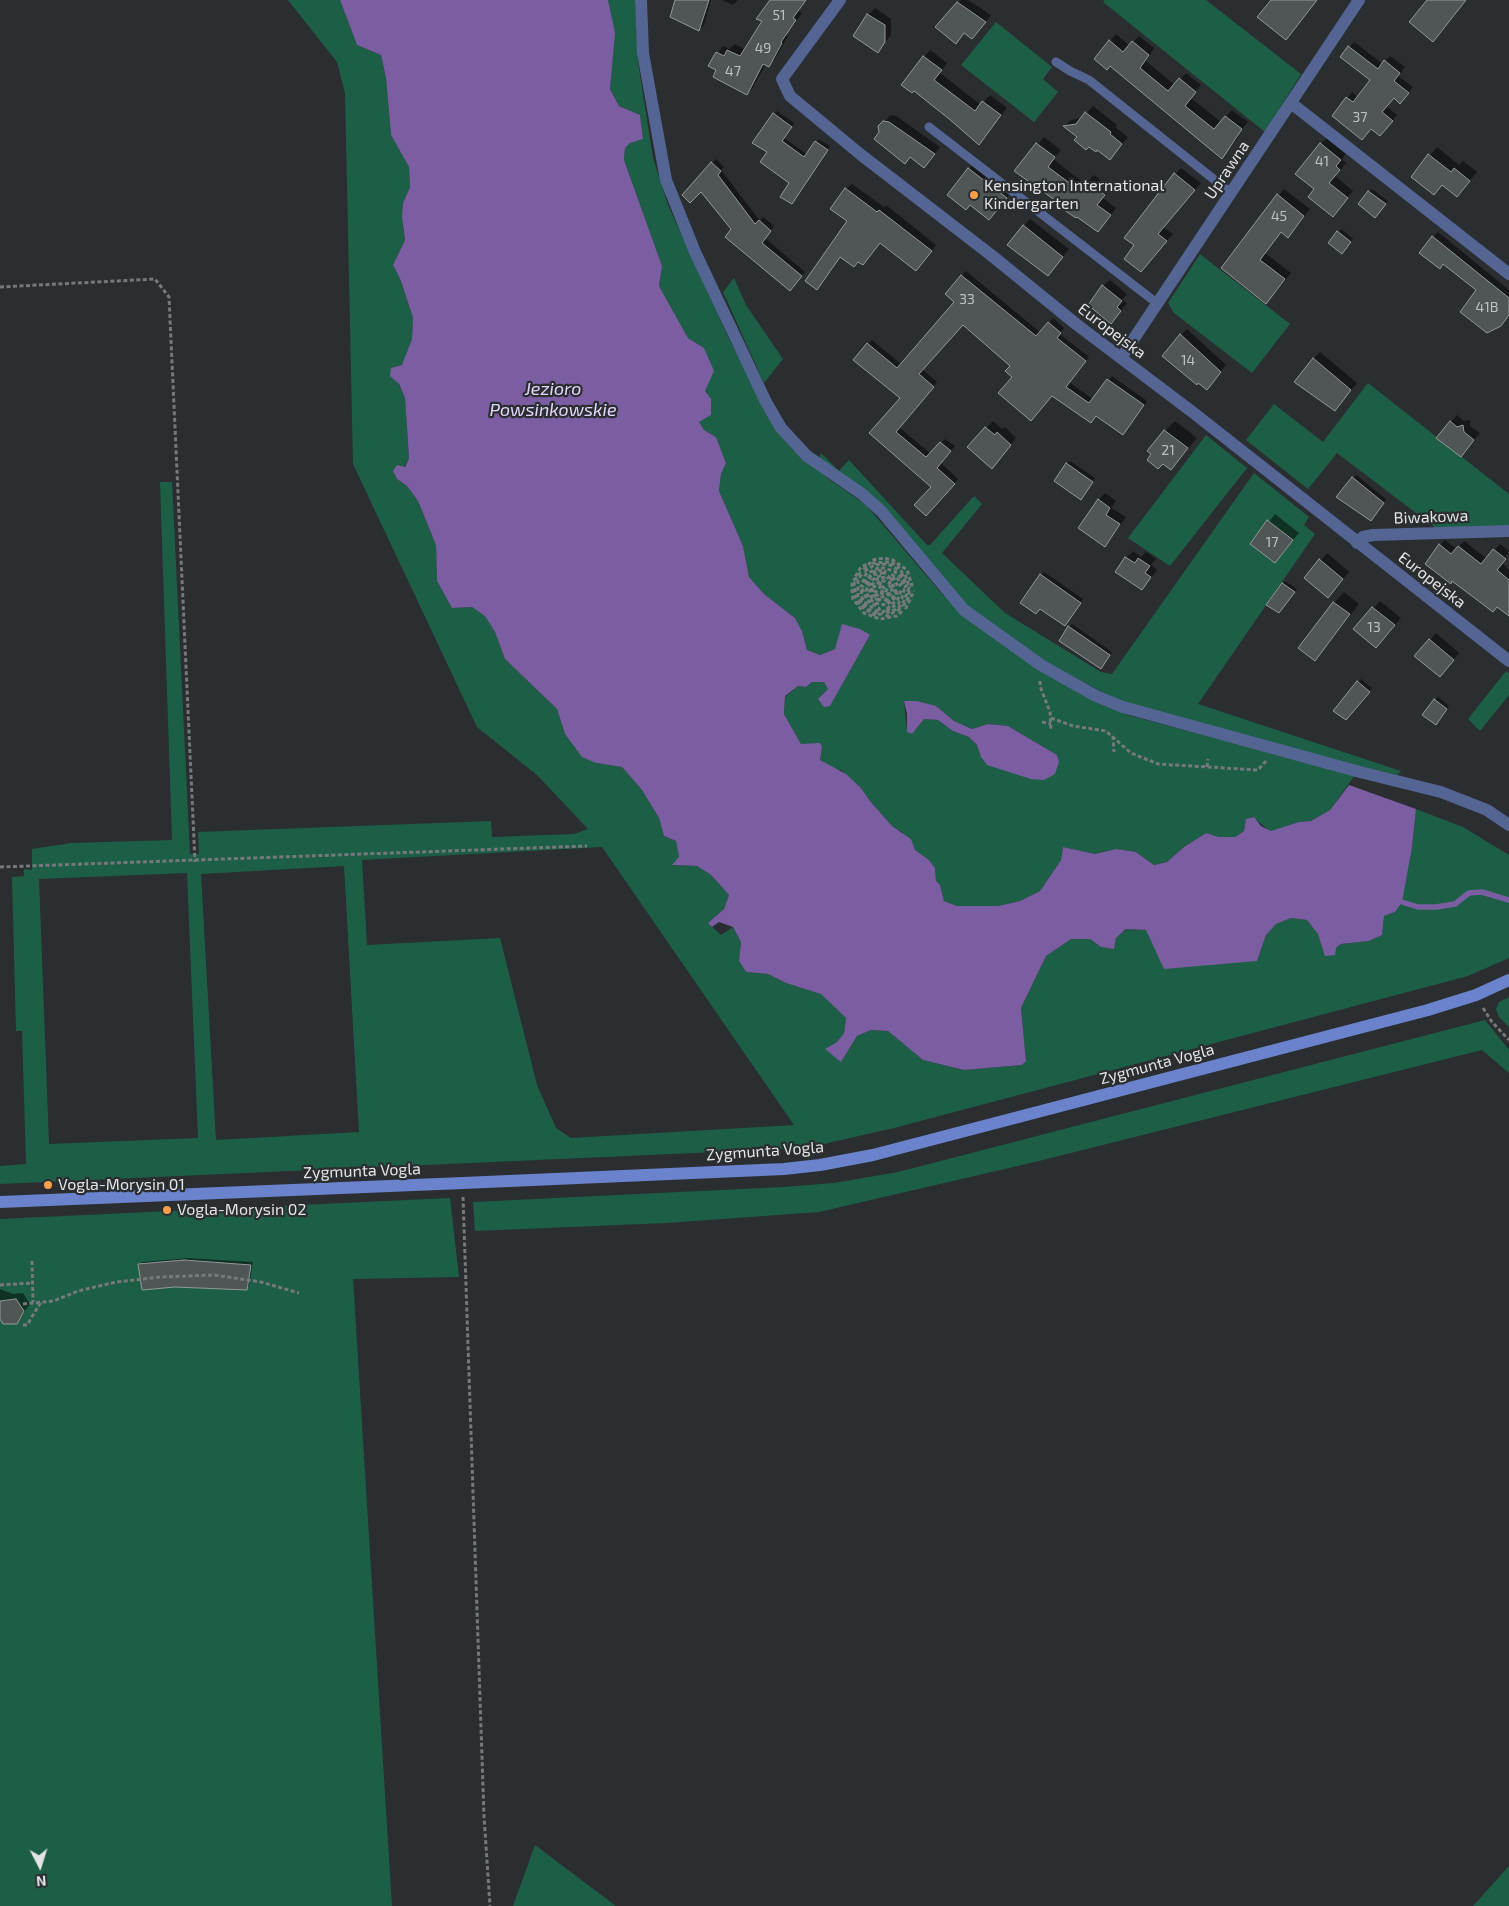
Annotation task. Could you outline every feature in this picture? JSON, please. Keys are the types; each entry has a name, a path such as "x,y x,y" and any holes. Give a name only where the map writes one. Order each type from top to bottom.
{"street":[{"path":"641,0 643,53 666,180 695,252 774,417 807,456 862,494 881,511 964,610 1041,665 1096,696 1123,707 1277,750 1454,796 1487,810 1509,825"},
{"name":"Europejska","path":"840,0 782,79 787,92 860,154 1509,661"},
{"name":"Uprawna","path":"1121,358 1359,0"},
{"path":"1291,103 1509,274"},
{"name":"Biwakowa","path":"1357,543 1363,537 1373,535 1509,531"},
{"name":"Zygmunta Vogla","path":"0,1202 784,1169 851,1159 1439,1007 1476,995 1509,980"}],"lane":[{"path":"1056,62 1089,80 1231,193"},
{"path":"929,127 1158,304"}],"path":[{"path":"0,286 154,279 169,297 195,862"},
{"path":"882,586 880,584 874,587 881,580 890,583 888,578 894,574 901,584 900,588 893,576 891,579 894,588 889,586 884,594 874,591 883,597 890,590 893,590 884,602 892,598 897,589 896,597 886,605 874,603 866,593 868,580 872,576 883,573 872,580 869,586 871,597 881,602 873,596 871,586 877,579 885,577 885,571 877,570 861,586 866,574 880,567 894,570 900,576 904,587 907,585 902,574 905,574 909,586 912,585 907,570 893,560 876,559 872,562 890,562 898,566 902,572 890,565 882,564 863,571 870,564 868,562 861,567 854,579 862,573 858,581 858,597 868,609 879,612 864,602 861,595 862,588 867,600 879,608 881,614 874,615 860,605 856,598 854,582 852,582 853,599 864,613 880,619 897,616 902,612 900,609 887,616 883,612 898,599 901,590 904,590 898,604 887,610 886,613 897,609 902,603 908,588 908,597 903,606 906,608 914,591"},
{"path":"1041,665 1040,686 1052,731"},
{"path":"1050,718 1073,726 1099,729 1113,735 1131,752 1143,759 1158,764 1258,770 1277,750"},
{"path":"1042,722 1051,724"},
{"path":"1113,735 1114,752"},
{"path":"1207,767 1208,759"},
{"path":"0,867 195,862 587,846"},
{"path":"1481,1005 1492,1022 1509,1040"},
{"path":"463,1183 484,1816 490,1906"},
{"path":"32,1262 33,1302"},
{"path":"23,1304 54,1301 78,1292 116,1282 186,1276 241,1278 299,1292"},
{"path":"0,1285 32,1283"},
{"path":"23,1325 27,1325 41,1302"}],"green space":[{"path":"288,0 340,0 357,45 381,55 386,78 391,135 409,167 410,187 403,203 402,217 405,240 393,265 401,281 413,318 412,339 405,360 402,365 391,368 405,398 409,458 397,479 407,486 418,501 436,545 437,581 452,608 472,607 485,615 495,632 505,659 557,709 565,734 596,763 622,767 642,790 659,818 664,836 676,841 679,857 673,865 697,866 711,875 729,895 724,909 708,923 721,935 733,927 741,942 739,961 746,972 768,974 786,983 822,994 846,1018 844,1033 837,1042 841,1062 857,1036 871,1030 888,1031 923,1060 964,1070 1022,1065 1026,1061 1021,1008 1046,956 1071,939 1090,939 1101,947 1114,949 1116,938 1127,929 1146,930 1257,961 1266,935 1276,924 1291,918 1307,920 1318,934 1336,948 1341,944 1369,941 1382,935 1384,916 1395,912 1412,847 1416,809 1463,827 1509,855 1509,958 1468,976 894,1128 806,1148 0,1184 0,1166 26,1164 22,1031 16,1031 12,877 24,876 24,869 32,870 32,849 71,843 172,840 160,482 172,482 190,854 199,854 198,832 491,821 492,837 574,834 588,829 537,775 477,727 353,464 345,93 337,62","holes":["602,847 794,1125 571,1138 556,1128 537,1085 500,938 367,945 362,860","344,866 359,1132 216,1140 201,874","187,873 198,1138 49,1144 39,879"]},
{"path":"608,0 635,0 638,62 653,158 668,205 728,337 773,426 793,450 830,480 866,505 942,594 989,634 1101,704 1131,716 1355,775 1330,810 1311,821 1299,822 1271,832 1253,817 1246,819 1244,831 1235,837 1219,837 1206,833 1184,847 1167,862 1154,865 1136,852 1116,849 1095,854 1063,847 1061,860 1040,891 1020,901 998,906 957,906 944,901 940,885 936,881 935,868 929,860 915,850 902,832 892,826 861,788 841,770 833,769 820,760 822,747 801,744 784,714 785,697 798,686 806,687 812,682 824,682 829,689 821,695 830,706 870,635 820,655 807,650 802,631 795,618 764,594 749,577 743,546 719,491 721,474 726,463 716,437 704,430 698,422 705,391 704,348 688,338 659,286 662,266 624,160 625,148 630,143 643,138 640,115 619,106 610,89 614,33","holes":["904,701 936,706 954,721 972,729 988,724 1008,726 1057,755 981,757 977,745 969,737 953,731 938,720 924,719 912,734 907,732"]},
{"path":"1105,0 1206,0 1301,74 1265,132 1103,2"},
{"path":"996,22 1052,67 1043,79 1058,92 1034,122 961,65"},
{"path":"1200,254 1290,324 1252,373 1174,313 1168,303"},
{"path":"734,278 746,305 783,359 764,383 723,292"},
{"path":"1368,383 1509,494 1509,525 1437,529 1337,453 1308,489 1246,440 1274,404 1323,442"},
{"path":"1206,435 1247,468 1170,566 1128,538"},
{"path":"821,453 839,471 849,460 927,545 930,545 974,496 982,504 942,553 1005,613 1101,672 1112,674 1254,473 1309,517 1304,525 1315,534 1198,704 1401,771 1397,775 1355,765 1129,705 1100,691 1044,660 965,605 922,554 819,459"},
{"path":"1506,671 1509,673 1509,695 1480,731 1468,719"},
{"path":"1509,997 1509,1027 1499,1017 1496,1009 1499,1002"},
{"path":"1485,1020 1509,1050 1509,1073 1482,1050 1035,1162 819,1212 667,1223 475,1231 473,1202 783,1187 834,1183 898,1172"},
{"path":"450,1198 459,1277 353,1279 392,1906 0,1906 0,1219"},
{"path":"535,1845 616,1906 513,1906"},
{"path":"1509,1866 1509,1906 1473,1906"}],"water":[{"name":"Jezioro Powsinkowskie","path":"340,0 608,0 615,33 610,89 619,106 640,115 643,139 630,143 625,148 624,160 662,266 659,286 688,338 704,348 714,371 705,391 711,399 711,415 699,422 704,430 716,437 726,463 721,474 719,491 743,546 749,577 764,594 795,618 802,631 807,650 820,655 835,649 842,624 860,629 870,635 830,706 824,707 818,699 828,689 824,682 812,682 806,687 798,686 785,696 784,714 801,744 820,743 822,747 820,760 846,774 861,788 892,826 911,839 915,850 929,860 935,868 936,881 940,885 944,901 957,906 998,906 1020,901 1040,891 1061,860 1063,847 1095,854 1116,849 1136,852 1154,865 1167,862 1184,847 1206,833 1219,837 1235,837 1244,831 1246,819 1254,817 1261,826 1271,831 1299,822 1311,821 1330,810 1349,785 1416,809 1412,847 1402,902 1395,912 1384,916 1382,935 1369,941 1341,944 1336,948 1335,955 1325,956 1318,934 1307,920 1291,918 1276,924 1266,935 1257,961 1164,969 1146,930 1126,929 1116,938 1114,949 1101,947 1090,939 1071,939 1046,956 1021,1008 1026,1061 1022,1065 964,1070 923,1060 888,1031 871,1030 857,1036 841,1062 825,1049 837,1042 844,1033 846,1018 821,994 786,983 768,974 746,972 739,961 741,942 733,927 719,922 712,927 708,923 724,909 729,895 711,875 697,866 672,865 679,857 676,841 664,836 659,818 642,790 622,767 596,763 582,757 565,734 557,709 505,659 495,632 485,616 472,607 452,608 437,581 436,545 418,501 407,486 397,479 393,471 397,465 405,467 409,458 405,398 399,384 390,376 391,368 402,365 412,339 413,318 401,281 393,265 405,240 402,217 403,203 410,187 409,167 391,135 386,78 381,55 357,45"},
{"path":"904,701 917,701 936,706 954,721 972,729 988,724 1008,726 1057,755 1059,762 1055,774 1044,780 1031,779 987,765 981,757 977,745 969,737 953,731 938,720 924,719 912,734 907,732 907,714"}],"building":[{"path":"675,0 709,0 699,31 670,17"},
{"path":"770,0 806,0 793,18 796,20 781,42 769,67 763,64 747,95 713,77 716,70 708,66 716,52 724,56 727,50 740,56 762,21 756,19"},
{"path":"1271,0 1317,0 1286,40 1257,17"},
{"path":"1427,0 1466,0 1433,42 1409,22"},
{"path":"957,2 986,22 972,39 964,33 956,44 935,27"},
{"path":"867,14 885,25 885,42 878,53 853,36"},
{"path":"1109,40 1123,52 1132,41 1149,55 1140,68 1168,91 1179,78 1196,92 1185,106 1214,129 1225,116 1242,129 1222,159 1110,66 1107,70 1094,59"},
{"path":"1348,46 1378,69 1384,60 1400,73 1394,81 1409,93 1400,104 1394,98 1382,112 1393,121 1380,136 1371,129 1362,140 1332,116 1346,97 1353,102 1370,80 1340,57"},
{"path":"923,56 942,70 934,80 975,111 982,101 1001,115 979,145 914,91 912,93 901,85"},
{"path":"1085,112 1111,132 1110,134 1122,144 1110,160 1097,150 1096,152 1089,147 1086,150 1074,140 1077,137 1063,126 1076,124"},
{"path":"773,113 792,127 782,141 804,157 815,141 828,150 792,204 780,197 789,183 760,162 767,152 752,143"},
{"path":"883,121 889,122 935,154 924,168 910,157 905,164 874,139 879,132 878,126"},
{"path":"1036,143 1055,157 1048,167 1079,190 1086,181 1105,195 1097,205 1111,215 1098,232 1064,210 1066,208 1014,171"},
{"path":"1320,143 1341,160 1336,166 1340,170 1329,183 1348,198 1333,217 1308,197 1314,189 1295,174"},
{"path":"1428,154 1451,172 1454,168 1470,181 1457,197 1442,185 1434,195 1411,177"},
{"path":"711,162 721,171 718,175 755,224 759,220 771,231 762,243 802,276 790,291 725,237 731,229 701,192 690,203 682,195"},
{"path":"968,168 1007,198 989,220 970,205 966,210 947,195"},
{"path":"1174,173 1195,190 1158,234 1167,241 1141,272 1124,259 1134,245 1124,238"},
{"path":"845,188 877,212 879,210 932,251 916,271 880,243 863,265 858,262 854,267 840,257 817,290 805,281 847,221 830,209"},
{"path":"1368,191 1386,204 1375,218 1358,204"},
{"path":"1277,194 1304,216 1288,238 1281,232 1260,260 1285,279 1266,304 1221,268"},
{"path":"1023,225 1063,257 1048,276 1007,245"},
{"path":"1337,231 1351,242 1342,254 1328,243"},
{"path":"1432,236 1509,298 1509,315 1501,326 1487,333 1460,312 1476,290 1443,264 1440,269 1419,253"},
{"path":"961,275 1036,336 1048,322 1061,333 1057,338 1086,361 1066,387 1089,403 1107,379 1144,405 1123,435 1096,416 1091,423 1052,396 1031,421 998,393 1012,377 1005,371 1010,366 963,325 919,374 934,387 896,432 926,457 940,442 951,451 937,468 955,484 926,516 914,505 931,487 869,433 900,398 853,360 867,343 897,368 954,302 945,294"},
{"path":"1102,285 1122,301 1117,307 1121,311 1111,324 1088,305"},
{"path":"1180,334 1221,372 1207,390 1198,383 1197,385 1162,356"},
{"path":"1313,358 1351,390 1335,411 1294,382"},
{"path":"1450,421 1457,427 1463,425 1464,432 1474,440 1461,457 1436,438"},
{"path":"985,427 995,435 997,432 1011,445 992,469 967,447"},
{"path":"1164,430 1188,448 1171,470 1163,464 1158,469 1147,460 1151,454 1147,451"},
{"path":"1066,463 1093,482 1081,500 1054,481"},
{"path":"1352,477 1384,503 1371,521 1336,497"},
{"path":"1098,499 1110,508 1106,515 1120,524 1105,547 1078,528"},
{"path":"1267,520 1293,540 1275,563 1250,544"},
{"path":"1439,544 1451,554 1458,546 1481,564 1493,549 1506,559 1497,570 1509,580 1509,616 1497,607 1493,612 1452,581 1451,584 1425,564"},
{"path":"1125,557 1135,563 1138,558 1150,566 1145,573 1151,577 1142,590 1115,572"},
{"path":"1319,559 1343,579 1328,598 1304,578"},
{"path":"1040,574 1081,603 1065,626 1040,609 1036,614 1020,603"},
{"path":"1282,583 1295,592 1279,613 1266,605"},
{"path":"1333,602 1350,614 1315,661 1298,648"},
{"path":"1372,607 1395,625 1376,648 1353,629"},
{"path":"1068,626 1110,655 1101,669 1059,641"},
{"path":"1429,639 1454,660 1440,677 1414,656"},
{"path":"1357,681 1370,692 1346,720 1333,711"},
{"path":"1434,699 1447,709 1436,725 1422,715"},
{"path":"184,1260 251,1265 247,1290 175,1287 142,1290 138,1264"},
{"path":"16,1299 24,1311 17,1324 3,1324 0,1319 0,1301"}],"waterway":[{"path":"1402,902 1418,907 1436,907 1455,904 1469,893 1482,892 1509,900"}],"place":[{"name":"Kensington International Kindergarten","path":"974,195"},
{"name":"Vogla-Morysin 01","path":"48,1185"},
{"name":"Vogla-Morysin 02","path":"167,1210"}]}
